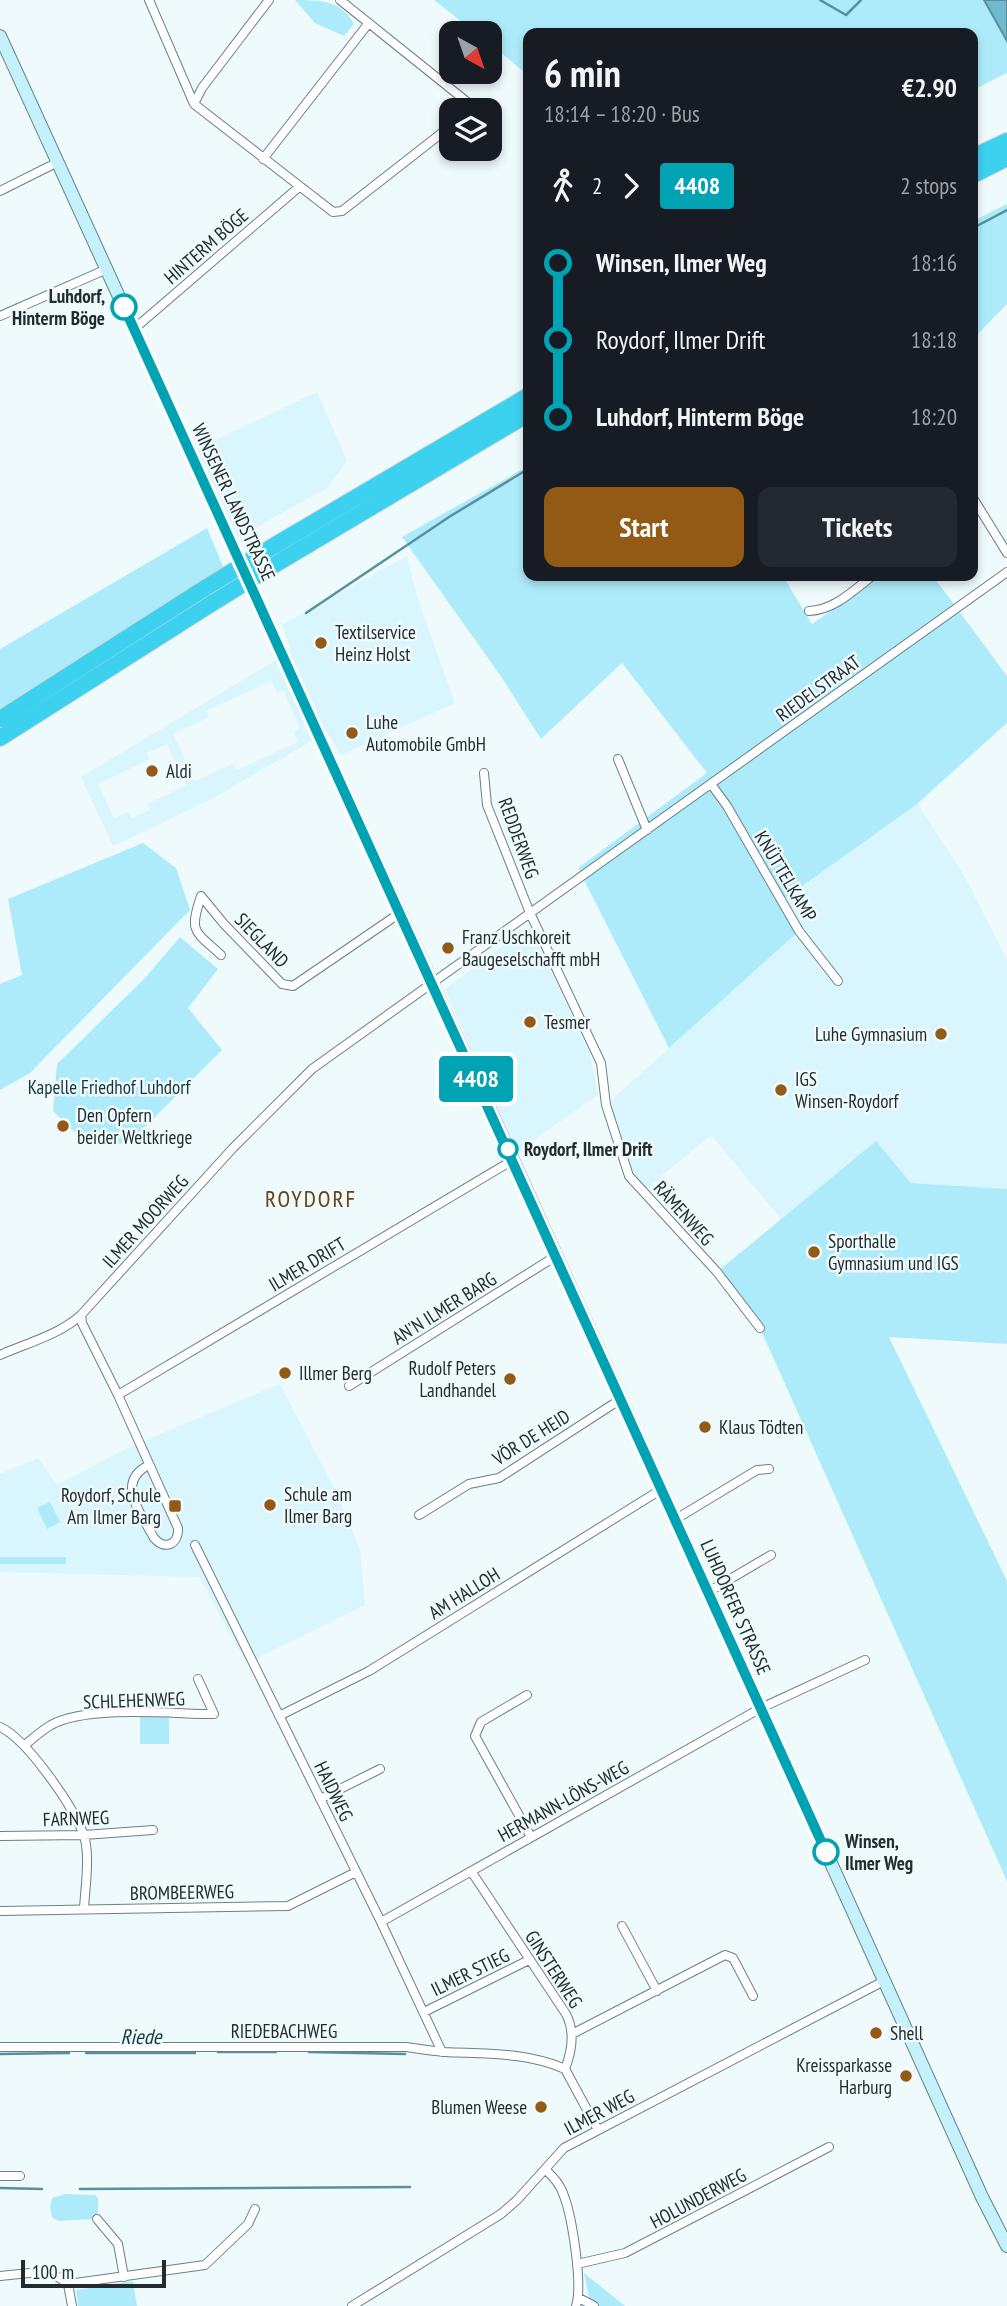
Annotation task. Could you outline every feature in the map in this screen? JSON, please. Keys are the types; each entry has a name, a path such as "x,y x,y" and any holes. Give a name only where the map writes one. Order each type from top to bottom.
{"highway":[{"path":"978,155 1007,141"},
{"path":"978,172 1007,158"},
{"path":"0,719 210,595 523,399"},
{"path":"275,555 523,417"},
{"path":"0,738 210,595"}],"main road":[{"name":"WINSENER LANDSTRASSE","path":"0,36 432,984"},
{"name":"LUHDORFER STRASSE","path":"432,984 982,2197 1007,2246"}],"street":[{"path":"149,0 194,104 333,212 342,211 439,135"},
{"path":"194,104 202,88 269,0"},
{"path":"340,0 462,98"},
{"path":"263,159 368,24"},
{"path":"0,191 58,162"},
{"name":"HINTERM BÖGE","path":"134,329 299,187"},
{"path":"0,316 107,270"},
{"path":"978,506 1007,553"},
{"name":"RIEDELSTRAAT","path":"432,984 1007,572"},
{"path":"809,611 822,611 865,581"},
{"path":"618,759 647,830"},
{"name":"REDDERWEG","path":"484,773 487,806 530,914"},
{"name":"KNÜTTELKAMP","path":"711,784 727,806 800,931 838,981"},
{"name":"SIEGLAND","path":"221,955 199,935 194,926 193,920 201,896 282,984 293,986 400,913"},
{"name":"RÄMENWEG","path":"530,914 601,1063 606,1105 629,1176 717,1272 760,1328"},
{"name":"ILMER MOORWEG","path":"0,1355 72,1324 268,1110 312,1069 432,984"},
{"name":"ILMER DRIFT","path":"118,1395 513,1160"},
{"name":"AN'N ILMER BARG","path":"349,1386 556,1256"},
{"path":"81,1315 82,1323 118,1395 178,1528 174,1543 167,1546 160,1544 155,1538 131,1494 134,1475 149,1465"},
{"name":"VÖR DE HEID","path":"419,1515 469,1484 499,1478 621,1399"},
{"path":"676,1520 757,1470 769,1469"},
{"name":"AM HALLOH","path":"279,1716 369,1671 662,1489"},
{"name":"HAIDWEG","path":"195,1545 442,2052"},
{"path":"708,1592 771,1555"},
{"name":"HERMANN-LÖNS-WEG","path":"381,1922 761,1709 865,1660"},
{"name":"SCHLEHENWEG","path":"25,1745 53,1724 80,1716 99,1713 215,1714 198,1679"},
{"path":"527,1695 481,1722 475,1736 531,1837"},
{"path":"0,1727 25,1745 61,1795 84,1835 87,1865 84,1909"},
{"path":"320,1799 380,1769"},
{"name":"FARNWEG","path":"0,1836 84,1835 153,1830"},
{"name":"GINSTERWEG","path":"471,1871 571,2024 570,2056 565,2068"},
{"name":"BROMBEERWEG","path":"0,1911 288,1906 356,1872"},
{"path":"622,1926 657,1991"},
{"path":"572,2034 725,1955 733,1958 753,1996"},
{"name":"ILMER STIEG","path":"424,2012 530,1961"},
{"name":"ILMER WEG","path":"352,2306 501,2214 564,2148 884,1981"},
{"name":"RIEDEBACHWEG","path":"0,2048 406,2047 442,2052 496,2053 552,2063 565,2068"},
{"path":"565,2068 598,2130"},
{"name":"HOLUNDERWEG","path":"577,2264 625,2253 829,2147"},
{"path":"545,2169 555,2178 564,2195 577,2264 578,2302 594,2306"},
{"path":"0,2176 20,2176"},
{"path":"0,2276 49,2271 68,2284 205,2265 248,2224 256,2210"},
{"path":"97,2219 118,2244 124,2277"},
{"path":"68,2284 72,2306"}],"shaded area":[{"path":"984,0 1007,0 1007,41"},
{"path":"317,392 347,461 327,488 237,538 197,449"},
{"path":"407,556 417,597 455,703 341,755 327,732 212,799 113,846 81,777 291,651 282,625","holes":["272,681 277,693 283,690 300,728 294,732 298,742 237,770 233,763 195,781 173,734 209,717 206,711","167,744 187,785 147,804 150,810 132,818 128,812 114,818 98,784 150,759 147,753"]},
{"path":"917,803 965,877 1007,960 1007,1189 911,1183 876,1142 781,1219 711,1135 643,1191 629,1176 606,1105 799,931 783,901"},
{"name":"Tesmer","path":"529,926 589,1051 598,1095 518,1151 445,989"},
{"path":"280,1384 339,1498 360,1549 365,1605 255,1659 245,1661 199,1577 0,1572 0,1474 38,1458 57,1485 134,1445"}],"green space":[{"path":"295,0 329,3 343,10 354,24 344,36 315,23"},
{"path":"434,0 984,0 1007,41 1007,73 978,88 978,28 523,28 523,71 502,54 502,21 461,21"},
{"path":"1007,204 1007,304 978,334 978,218"},
{"path":"523,469 523,581 786,581 812,624 873,581 937,581 1007,676 1007,723 917,804 783,900 799,931 669,1048 578,868 707,773 622,663 541,739 500,675 402,537"},
{"path":"207,528 224,569 0,708 0,649"},
{"path":"143,843 176,868 190,910 30,1073 0,1090 0,984 22,975 8,899"},
{"name":"Kapelle Friedhof Luhdorf","path":"180,937 218,969 188,1008 222,1050 129,1143 88,1145 53,1111 57,1064 145,978"},
{"path":"876,1141 911,1183 1007,1189 1007,1344 889,1337 1007,1581 1007,1881 760,1328 717,1272"},
{"path":"50,1502 60,1522 47,1529 37,1508"},
{"path":"0,1557 66,1557 66,1564 0,1564"},
{"path":"140,1717 169,1717 169,1744 140,1744"},
{"path":"65,2194 95,2195 98,2198 98,2214 92,2219 58,2221 52,2217 52,2198"},
{"path":"584,2273 625,2306 597,2306 589,2298"},
{"path":"133,2281 137,2306 78,2306 76,2290"}],"waterway":[{"path":"820,0 846,15 861,0"},
{"path":"978,225 1007,210"},
{"path":"306,613 449,517 523,472"},
{"name":"Riede","path":"218,2052 276,2052"},
{"name":"Riede","path":"309,2052 405,2054"},
{"name":"Riede","path":"0,2054 69,2053"},
{"name":"Riede","path":"86,2053 195,2053"},
{"path":"80,2189 410,2187"},
{"path":"0,2188 42,2189"}],"bus line":[{"name":"4408","path":"124,307 826,1852"}],"place":[{"name":"Luhdorf, Hinterm Böge","path":"124,307"},
{"name":"Textilservice Heinz Holst","path":"321,643"},
{"name":"Luhe Automobile GmbH","path":"352,733"},
{"name":"Aldi","path":"152,771"},
{"name":"Franz Uschkoreit Baugeselschafft mbH","path":"448,948"},
{"name":"Tesmer","path":"530,1022"},
{"name":"Luhe Gymnasium","path":"941,1034"},
{"name":"IGS Winsen-Roydorf","path":"781,1090"},
{"name":"Den Opfern beider Weltkriege","path":"63,1126"},
{"name":"Roydorf, Ilmer Drift","path":"508,1149"},
{"name":"Sporthalle Gymnasium und IGS","path":"814,1252"},
{"name":"Illmer Berg","path":"285,1373"},
{"name":"Rudolf Peters Landhandel","path":"510,1379"},
{"name":"Klaus Tödten","path":"705,1427"},
{"name":"Schule am Ilmer Barg","path":"270,1505"},
{"name":"Roydorf, Schule Am Ilmer Barg","path":"175,1506"},
{"name":"Winsen, Ilmer Weg","path":"826,1852"},
{"name":"Shell","path":"876,2033"},
{"name":"Kreissparkasse Harburg","path":"906,2076"},
{"name":"Blumen Weese","path":"541,2107"}],"district":[{"name":"ROYDORF","path":"311,1199"}]}
